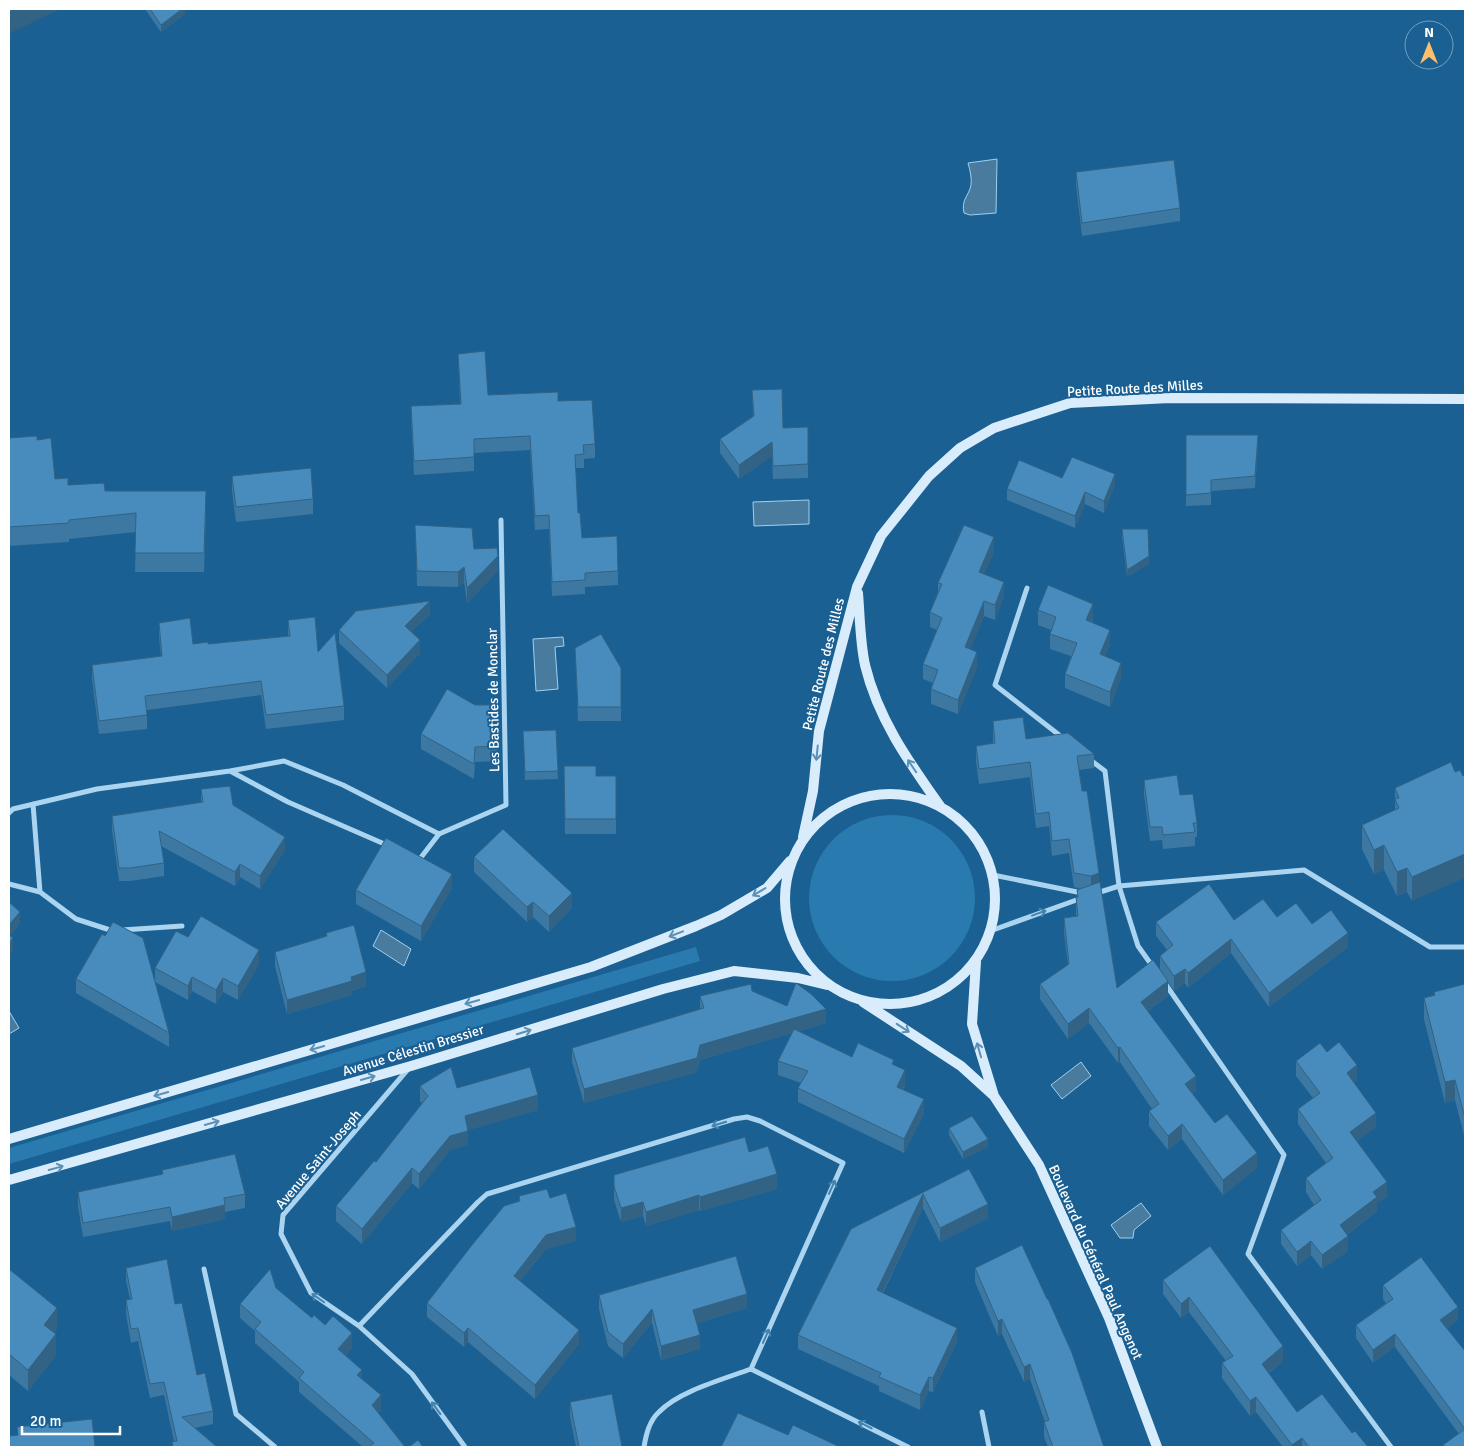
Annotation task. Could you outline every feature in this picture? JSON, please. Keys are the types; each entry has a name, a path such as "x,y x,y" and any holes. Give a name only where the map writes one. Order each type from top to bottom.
{"main road":[{"name":"Petite Route des Milles","path":"804,837 813,791 819,731 857,587 881,536 929,476 960,448 994,428 1070,403 1170,398 1465,399"},
{"name":"Petite Route des Milles","path":"857,587 865,665 882,715 905,756 940,806"},
{"path":"892,793 940,806 971,831 993,876 995,914 993,930 976,962 946,989 898,1005 862,1002 827,985 800,956 784,909 790,861 804,837 838,806 892,793"},
{"name":"Avenue Célestin Bressier","path":"9,1139 591,966 721,915 767,888 790,861"},
{"name":"Boulevard du Général Paul Angenot","path":"976,962 972,1024 994,1096"},
{"name":"Avenue Célestin Bressier","path":"9,1180 411,1066 663,989 734,971 798,978 827,985"},
{"name":"Boulevard du Général Paul Angenot","path":"862,1002 961,1066 994,1096 1039,1165 1109,1318 1157,1447"}],"street":[{"name":"Les Bastides de Monclar","path":"410,856 419,860 439,834 506,805 502,520"},
{"path":"1027,588 995,685 1066,741"},
{"path":"1082,753 1105,771 1119,886 1138,946 1155,970"},
{"path":"9,813 14,809 97,789 230,771 284,761 343,785 439,834"},
{"path":"230,771 288,802 393,848"},
{"path":"34,804 40,892"},
{"path":"993,930 1119,886 1304,870 1430,947 1465,947"},
{"path":"993,876 1091,895"},
{"path":"9,884 40,892 76,918 114,931 182,926"},
{"path":"1161,978 1284,1155 1248,1254 1391,1447"},
{"name":"Avenue Saint-Joseph","path":"411,1066 283,1215 281,1234 311,1293 359,1326 412,1374 464,1447"},
{"path":"359,1326 487,1194 734,1119 747,1117 760,1121 843,1163 751,1369 678,1398 658,1412 648,1429 644,1447"},
{"path":"204,1269 236,1414 274,1447"},
{"path":"751,1369 908,1447"},
{"path":"982,1412 989,1447"}],"shaded area":[{"path":"997,159 996,213 970,215 964,213 963,208 971,182 968,163"},
{"path":"809,500 809,524 754,526 753,502"},
{"path":"563,637 564,646 555,647 558,689 536,691 533,639"},
{"path":"884,815 900,815 924,821 951,839 969,866 975,898 969,930 951,957 924,975 900,981 884,981 860,975 839,962 828,951 815,930 809,906 809,890 815,866 828,845 839,834 860,821"},
{"path":"381,930 411,949 404,966 373,946"},
{"path":"696,947 700,961 9,1164 9,1148"},
{"path":"9,1011 19,1028 9,1034"},
{"path":"1081,1062 1091,1076 1062,1099 1051,1085"},
{"path":"1141,1203 1151,1216 1134,1230 1133,1238 1120,1238 1111,1225"}],"building":[{"path":"150,9 182,9 161,25"},
{"path":"1174,160 1180,208 1082,223 1076,172"},
{"path":"485,351 488,395 558,392 558,401 592,400 595,444 583,445 584,454 575,455 578,513 580,513 582,538 617,536 618,571 585,573 585,580 552,582 549,515 535,516 530,436 474,439 474,457 414,461 411,406 461,404 458,354"},
{"path":"782,389 783,428 808,427 808,464 773,466 772,442 739,465 720,439 754,416 752,390"},
{"path":"1186,435 1258,435 1255,476 1211,480 1211,493 1186,495"},
{"path":"37,436 37,440 51,438 55,479 68,478 68,485 104,483 105,491 206,491 204,553 135,553 136,513 69,520 69,523 9,527 9,438"},
{"path":"1072,457 1115,474 1104,501 1085,492 1075,516 1007,489 1019,460 1062,478"},
{"path":"311,468 313,499 236,507 232,476"},
{"path":"415,525 472,528 474,549 497,548 498,556 467,588 464,567 458,572 417,571"},
{"path":"964,525 994,537 979,572 1004,582 995,605 984,601 965,647 977,652 958,700 931,689 938,670 923,664 942,618 930,612 942,584 938,583"},
{"path":"1122,529 1148,529 1149,556 1127,570"},
{"path":"1048,585 1093,604 1086,620 1110,630 1100,654 1121,663 1110,692 1065,674 1077,643 1050,634 1056,617 1038,610"},
{"path":"430,601 405,626 420,640 387,675 339,630 356,611"},
{"path":"315,617 318,652 335,633 344,706 266,715 261,681 145,696 147,715 99,721 92,665 162,656 159,623 190,618 193,644 208,642 208,644 290,636 288,620"},
{"path":"601,634 621,668 621,707 578,707 575,648"},
{"path":"447,689 475,705 498,705 497,746 475,747 474,764 421,734"},
{"path":"1023,717 1026,739 1068,733 1094,754 1077,756 1082,791 1087,791 1099,873 1091,876 1074,873 1069,839 1052,841 1049,812 1036,814 1030,762 979,769 976,746 995,743 993,721"},
{"path":"556,730 558,771 525,772 523,731"},
{"path":"1451,762 1455,772 1460,770 1463,776 1465,775 1465,854 1412,877 1407,868 1397,872 1384,845 1374,850 1362,825 1399,808 1395,799 1399,798 1395,788"},
{"path":"564,766 596,766 596,776 616,776 616,819 565,819"},
{"path":"1177,775 1180,795 1193,794 1197,823 1193,823 1195,832 1163,835 1162,827 1150,827 1144,780"},
{"path":"230,786 233,805 285,837 260,876 240,864 235,872 159,831 164,863 119,868 112,816 203,802 201,789"},
{"path":"503,829 572,893 549,916 533,902 527,907 474,857"},
{"path":"386,838 452,874 421,926 356,890"},
{"path":"1100,882 1117,988 1153,960 1168,981 1141,1002 1196,1076 1185,1084 1215,1123 1227,1114 1257,1153 1223,1180 1182,1124 1168,1136 1149,1111 1159,1104 1120,1047 1118,1048 1089,1008 1068,1024 1040,984 1069,964 1064,918 1078,916 1077,890"},
{"path":"1209,884 1234,920 1263,899 1277,917 1296,903 1312,924 1331,910 1348,933 1269,993 1231,939 1188,973 1185,969 1174,976 1160,956 1173,945 1156,922"},
{"path":"9,902 20,912 9,925"},
{"path":"201,916 259,950 238,986 223,978 216,990 192,977 188,986 155,968 176,931 188,937"},
{"path":"113,922 143,938 169,1033 76,979 102,934 105,936"},
{"path":"354,925 366,972 351,977 352,981 287,1000 275,952 327,936 326,933"},
{"path":"9,935 13,938 9,943"},
{"path":"796,983 811,994 826,1009 700,1045 697,1058 584,1089 572,1048 704,1008 700,996 751,984 752,991 787,1006"},
{"path":"1465,984 1465,1118 1455,1080 1445,1082 1424,998 1435,995 1434,992"},
{"path":"794,1029 852,1057 858,1043 894,1060 892,1064 905,1070 897,1087 924,1099 904,1139 798,1088 808,1071 778,1061"},
{"path":"1339,1042 1357,1065 1347,1073 1376,1113 1350,1132 1387,1182 1373,1192 1377,1197 1340,1225 1348,1236 1322,1255 1311,1241 1297,1252 1281,1230 1321,1200 1306,1178 1333,1158 1298,1109 1320,1093 1296,1061 1320,1043 1327,1052"},
{"path":"451,1067 457,1088 530,1067 538,1095 465,1116 468,1131 450,1136 419,1174 412,1168 362,1229 336,1206 374,1161 376,1162 428,1096 420,1086"},
{"path":"972,1116 988,1139 963,1152 949,1128"},
{"path":"745,1137 749,1152 768,1146 777,1174 700,1197 699,1195 646,1212 643,1202 621,1208 614,1186 614,1175"},
{"path":"235,1154 245,1194 224,1198 225,1205 172,1217 170,1207 83,1223 78,1192 163,1174 162,1170"},
{"path":"969,1169 988,1204 940,1228 923,1194 877,1290 957,1328 933,1378 929,1377 920,1395 879,1377 881,1373 798,1335 851,1229"},
{"path":"547,1189 550,1198 566,1193 576,1227 546,1235 514,1276 579,1330 535,1385 468,1328 464,1333 427,1303 504,1206 520,1201 519,1196"},
{"path":"1022,1245 1072,1353 1104,1447 1053,1447 1044,1422 1049,1420 1030,1364 1024,1367 1002,1319 998,1321 975,1268"},
{"path":"1210,1246 1283,1346 1262,1364 1297,1412 1322,1394 1352,1433 1355,1431 1368,1447 1309,1447 1302,1438 1292,1445 1256,1397 1250,1401 1222,1363 1233,1356 1189,1297 1181,1304 1163,1280"},
{"path":"736,1256 747,1294 693,1310 700,1335 661,1346 652,1309 623,1344 608,1332 599,1295"},
{"path":"1421,1257 1458,1307 1440,1320 1465,1351 1465,1429 1395,1334 1373,1350 1356,1325 1393,1299 1383,1285"},
{"path":"167,1259 175,1304 182,1303 197,1375 205,1373 213,1411 182,1417 217,1447 173,1447 172,1442 177,1441 164,1382 150,1384 138,1328 131,1329 126,1300 132,1299 126,1268"},
{"path":"9,1269 57,1308 44,1325 56,1334 28,1370 9,1354"},
{"path":"270,1269 276,1288 312,1318 314,1315 325,1325 333,1316 352,1333 338,1349 362,1370 357,1375 381,1395 372,1405 405,1447 368,1447 374,1443 299,1378 304,1372 255,1329 261,1322 240,1304"},
{"path":"612,1394 622,1447 579,1447 570,1402"},
{"path":"738,1413 788,1435 793,1425 840,1447 721,1447"},
{"path":"92,1419 95,1447 9,1447 9,1436 18,1435 17,1427"},
{"path":"1465,1429 1465,1447 1445,1447 1443,1445"},
{"path":"418,1440 423,1447 409,1447"}]}
